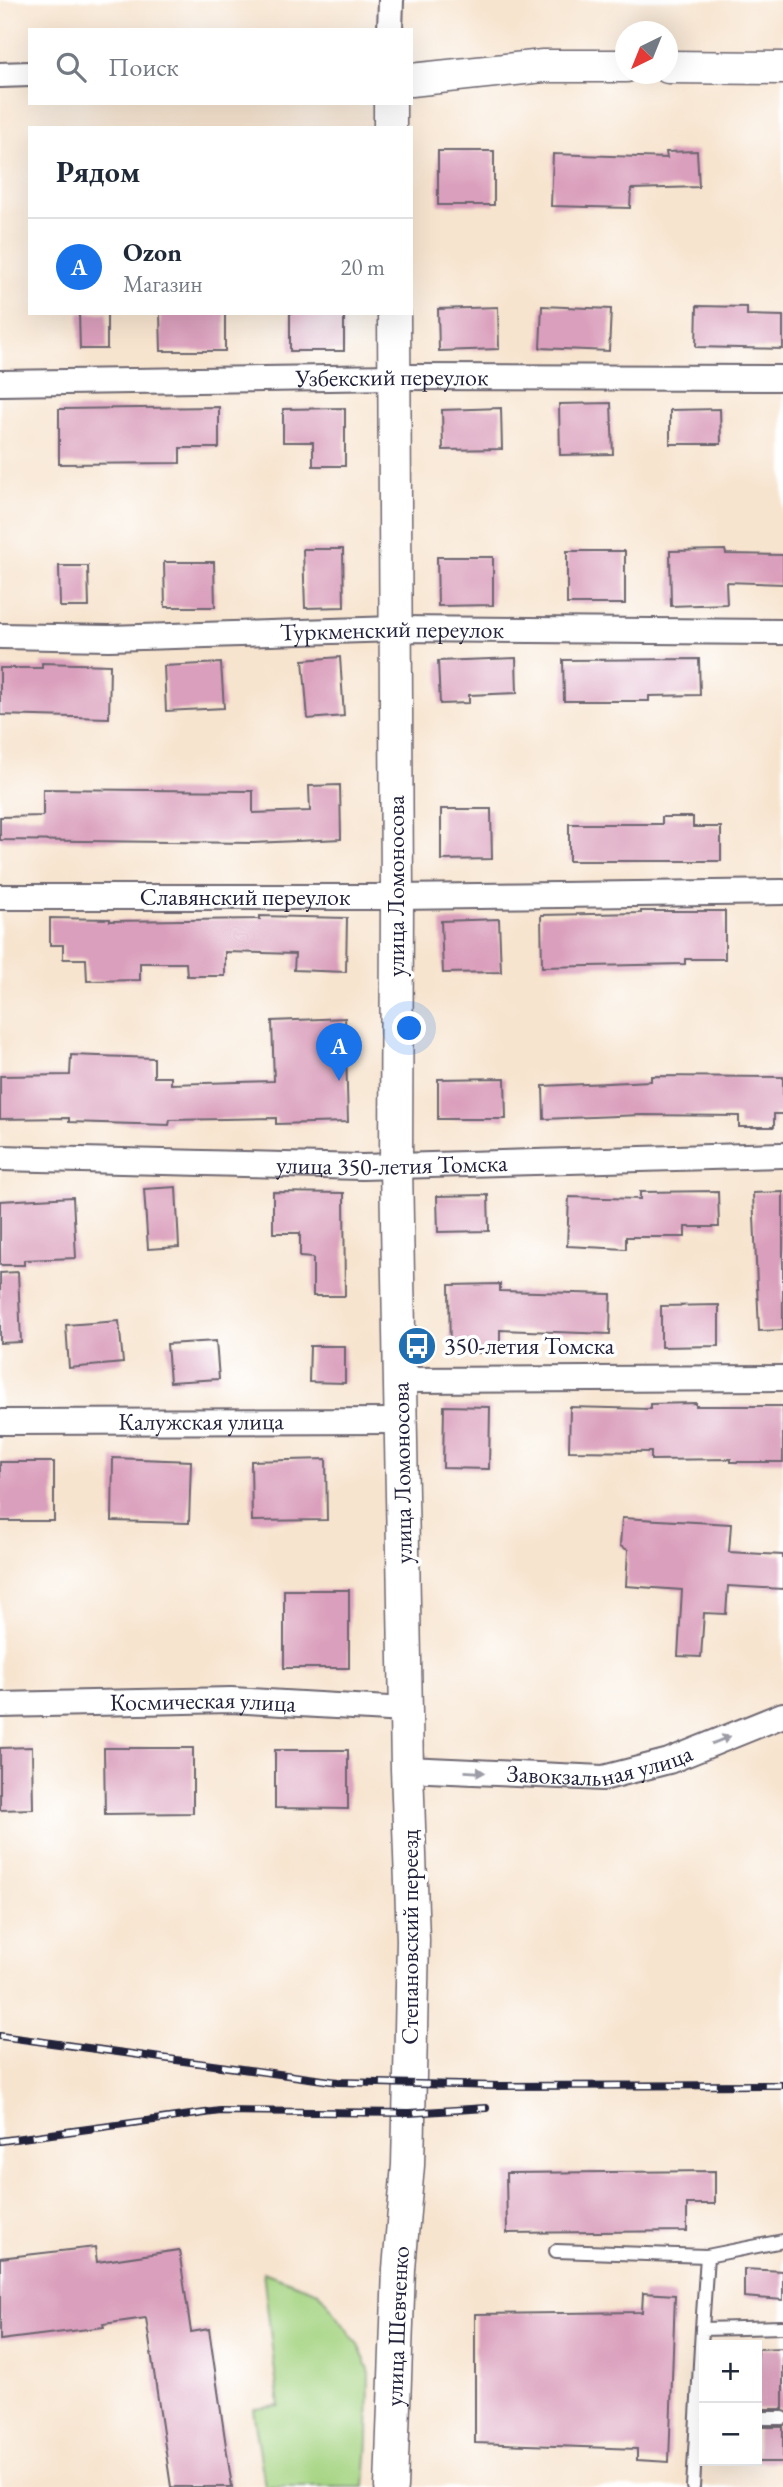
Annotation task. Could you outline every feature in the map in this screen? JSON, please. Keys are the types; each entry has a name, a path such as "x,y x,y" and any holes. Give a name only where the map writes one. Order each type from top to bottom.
{"street":[{"path":"390,28 391,0"},
{"path":"413,80 542,66 615,66"},
{"path":"678,67 783,68"},
{"path":"0,75 28,75"},
{"path":"390,105 390,126"},
{"name":"улица Ломоносова","path":"394,315 396,1166 406,1710"},
{"name":"Узбекский переулок","path":"0,383 396,377 783,379"},
{"name":"Туркменский переулок","path":"0,636 109,638 395,629 783,632"},
{"name":"Славянский переулок","path":"0,897 397,897 783,892"},
{"name":"улица 350-летия Томска","path":"0,1158 362,1167 783,1155"},
{"path":"401,1380 783,1378"},
{"name":"Калужская улица","path":"0,1422 402,1420"},
{"name":"Космическая улица","path":"0,1705 231,1700 406,1710"},
{"name":"Степановский переезд","path":"406,1710 413,1940 408,2165"},
{"name":"Завокзальная улица","path":"407,1769 603,1778 669,1761 783,1715"},
{"name":"улица Шевченко","path":"391,2487 399,2269 408,2165"}],"lane":[{"path":"556,2251 707,2256 783,2241"},
{"path":"700,2403 707,2256"},
{"path":"702,2329 783,2327"},
{"path":"762,2418 783,2418"},
{"path":"693,2487 699,2429"}],"green space":[{"path":"263,2272 319,2292 357,2343 369,2369 365,2487 265,2487 253,2409 279,2406"}],"building":[{"path":"438,151 494,151 494,205 438,205"},
{"path":"697,151 699,187 631,189 630,208 551,206 553,154 667,158 666,152"},
{"path":"542,306 611,309 609,351 540,348"},
{"path":"697,306 747,307 747,315 783,316 783,349 696,347"},
{"path":"498,307 499,349 439,351 438,309"},
{"path":"79,315 107,315 107,349 80,349"},
{"path":"160,315 225,315 225,351 161,351"},
{"path":"290,315 344,315 344,351 290,351"},
{"path":"611,403 613,454 560,455 559,404"},
{"path":"219,407 219,448 180,448 180,463 59,464 59,409"},
{"path":"345,408 345,466 313,466 313,442 283,442 283,409"},
{"path":"501,408 502,449 443,450 442,410"},
{"path":"720,409 721,444 670,444 670,410"},
{"path":"303,549 343,549 344,607 305,608"},
{"path":"725,550 726,554 783,555 783,584 726,582 727,604 671,606 670,551"},
{"path":"567,551 625,551 625,604 567,604"},
{"path":"437,557 493,557 493,605 438,606"},
{"path":"164,562 214,562 215,607 165,607"},
{"path":"59,566 88,566 89,607 60,607"},
{"path":"340,657 344,716 308,719 303,660"},
{"path":"516,658 517,693 469,695 469,703 440,704 438,661"},
{"path":"699,659 700,695 649,696 649,701 564,701 563,660"},
{"path":"42,663 110,665 109,718 0,715 0,668 42,668"},
{"path":"221,663 224,708 166,711 164,666"},
{"path":"340,785 341,839 253,843 0,840 0,817 43,816 43,789 253,791 253,813 310,811 309,786"},
{"path":"441,809 491,809 492,859 441,860"},
{"path":"662,817 693,817 693,827 721,827 721,861 569,861 569,824 662,824"},
{"path":"725,911 725,959 685,959 685,964 542,967 541,915"},
{"path":"260,916 347,918 346,972 294,970 295,954 225,952 225,976 187,976 186,963 140,963 140,980 87,981 86,959 63,959 63,945 50,945 50,918 110,921 260,919"},
{"path":"499,919 501,972 443,973 441,921"},
{"path":"345,1018 348,1122 276,1124 276,1118 170,1120 169,1125 69,1122 69,1118 0,1119 0,1076 70,1075 71,1055 154,1058 154,1077 171,1077 171,1084 274,1081 272,1021"},
{"path":"651,1076 783,1077 783,1114 774,1114 774,1127 739,1127 739,1116 641,1115 544,1119 543,1086 651,1081"},
{"path":"505,1078 506,1119 438,1119 438,1079"},
{"path":"176,1187 179,1247 148,1249 144,1189"},
{"path":"718,1191 719,1227 685,1227 685,1237 626,1237 626,1249 567,1246 569,1197 640,1199 640,1192"},
{"path":"273,1192 344,1193 345,1296 313,1296 313,1258 300,1257 300,1233 273,1233"},
{"path":"783,1192 783,1330 759,1331 753,1193"},
{"path":"488,1195 489,1231 438,1232 437,1196"},
{"path":"73,1197 76,1258 24,1260 24,1265 0,1265 0,1201"},
{"path":"18,1272 21,1342 0,1343 0,1273"},
{"path":"500,1284 500,1291 611,1294 610,1334 500,1330 500,1353 450,1353 449,1285"},
{"path":"719,1305 719,1346 661,1347 661,1306"},
{"path":"119,1321 123,1363 69,1368 66,1325"},
{"path":"216,1341 219,1379 170,1382 167,1344"},
{"path":"310,1346 345,1346 345,1383 309,1382"},
{"path":"696,1403 696,1406 783,1406 783,1462 731,1462 731,1459 651,1460 651,1452 569,1451 570,1407 650,1409 650,1404"},
{"path":"444,1406 490,1407 489,1469 443,1468"},
{"path":"113,1458 191,1461 189,1523 112,1521"},
{"path":"326,1459 327,1520 252,1521 251,1461"},
{"path":"0,1462 54,1462 54,1521 0,1521"},
{"path":"622,1518 731,1524 729,1552 783,1555 783,1589 728,1586 726,1614 704,1613 701,1657 678,1656 682,1590 626,1586 628,1550 620,1546"},
{"path":"284,1590 349,1590 349,1668 284,1668"},
{"path":"32,1747 33,1809 0,1810 0,1748"},
{"path":"104,1748 193,1748 193,1813 105,1814"},
{"path":"275,1750 348,1750 348,1809 275,1808"},
{"path":"715,2171 715,2204 687,2204 687,2231 507,2233 506,2173"},
{"path":"95,2247 97,2262 179,2250 191,2332 209,2329 232,2487 171,2487 146,2318 103,2324 104,2327 0,2340 0,2258"},
{"path":"744,2269 783,2271 783,2300 744,2297"},
{"path":"643,2293 675,2295 669,2462 637,2460 637,2449 475,2443 475,2314 642,2312"},
{"path":"783,2348 783,2409 762,2409 762,2349"},
{"path":"762,2427 783,2427 783,2462 762,2462"}],"railway":[{"path":"0,2036 338,2082 498,2086 783,2085"},
{"path":"0,2141 220,2111 409,2113 486,2108"}],"place":[{"name":"Ozon","path":"339,1081"},
{"name":"350-летия Томска","path":"417,1346"}]}
